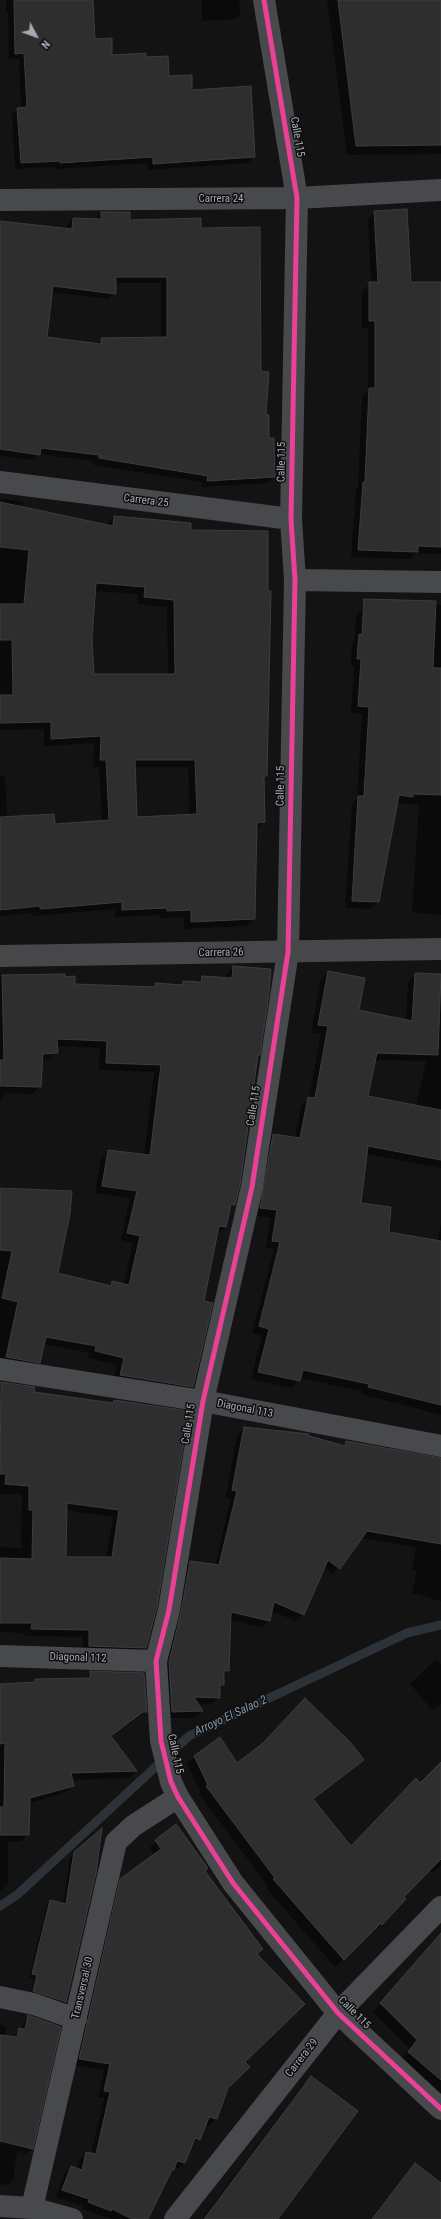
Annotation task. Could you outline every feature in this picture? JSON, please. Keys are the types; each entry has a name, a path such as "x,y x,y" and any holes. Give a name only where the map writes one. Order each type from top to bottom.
{"street":[{"name":"Calle 115","path":"264,0 297,198 292,519 295,580 288,952 252,1187 203,1400 170,1610 156,1661 161,1741 174,1789 233,1883 338,2013 441,2109"},
{"name":"Carrera 24","path":"0,200 297,198 441,190"},
{"name":"Carrera 25","path":"0,482 292,519"},
{"path":"295,580 441,582"},
{"name":"Carrera 26","path":"0,956 441,949"},
{"name":"Diagonal 113","path":"0,1369 203,1400 441,1446"},
{"name":"Diagonal 112","path":"0,1656 156,1661"},
{"name":"Transversal 30","path":"32,2208 116,1842 174,1789"},
{"name":"Carrera 29","path":"175,2219 338,2013 441,1907"},
{"path":"0,1997 34,2004 76,2019"},
{"path":"0,2206 32,2208 72,2219"}],"building":[{"path":"14,0 93,0 95,39 112,38 112,55 146,53 146,57 168,56 169,76 192,75 192,90 251,86 255,157 153,164 153,157 60,163 60,161 21,163 17,108 27,107 24,53 15,54"},
{"path":"338,0 441,0 441,145 356,146"},
{"path":"407,209 411,282 441,282 441,547 418,546 418,552 358,550 363,482 365,482 369,388 375,388 375,321 369,321 369,282 378,282 374,211"},
{"path":"101,212 130,212 130,220 201,218 201,228 260,227 261,371 269,372 266,414 269,415 269,438 274,438 275,477 207,481 208,476 99,458 99,455 41,448 40,455 0,449 0,221 72,229 73,218 101,219","holes":["116,277 167,277 167,337 101,338 101,344 47,337 53,286 116,294"]},
{"path":"0,502 113,526 114,516 191,523 191,530 268,531 268,591 271,591 267,776 264,776 265,822 257,823 255,919 191,922 191,910 167,911 167,908 122,910 122,902 40,909 40,906 0,910 0,817 54,814 55,824 109,820 106,760 100,760 101,736 51,739 51,722 0,723 0,695 13,695 12,640 0,640 0,604 24,604 29,550 0,547","holes":["96,583 145,587 144,597 174,600 175,674 94,674 92,639","135,760 195,760 197,814 137,817"]},
{"path":"364,599 436,601 433,668 441,668 441,795 413,794 413,797 399,795 379,902 352,901 358,796 364,796 369,707 358,706 361,659 357,659 359,634 362,635"},
{"path":"233,966 271,969 269,994 260,1055 258,1055 240,1185 235,1205 231,1205 226,1227 219,1226 204,1301 213,1303 193,1387 120,1375 124,1358 95,1351 96,1346 46,1337 40,1363 6,1357 18,1302 2,1298 12,1251 0,1250 0,1188 72,1191 70,1214 58,1273 111,1286 112,1281 129,1285 140,1236 127,1233 137,1191 102,1186 108,1150 150,1155 161,1065 106,1063 107,1041 57,1039 58,1053 43,1054 41,1087 0,1086 0,1060 4,1060 2,975 65,974 66,977 75,976 75,984 155,987 155,983 183,985 183,981 201,982 202,976 232,978"},
{"path":"328,971 365,978 359,1010 412,1021 415,973 441,974 438,1055 377,1053 368,1096 441,1110 441,1160 368,1146 361,1203 391,1207 389,1232 441,1241 441,1405 368,1387 369,1384 303,1370 300,1381 258,1372 269,1329 259,1326 280,1242 272,1241 277,1210 260,1208 273,1134 300,1138 308,1097 315,1098 328,1026 318,1025"},
{"path":"1,1382 35,1387 34,1392 113,1403 114,1400 189,1411 157,1607 146,1648 89,1646 89,1630 31,1629 32,1623 0,1623 0,1558 32,1559 33,1510 29,1510 29,1486 5,1484 6,1474 0,1474","holes":["67,1503 119,1510 112,1557 66,1557"]},
{"path":"244,1427 309,1434 309,1436 345,1446 346,1441 441,1458 441,1544 367,1531 340,1569 328,1560 304,1615 274,1602 270,1621 231,1612 229,1671 224,1671 224,1685 220,1685 220,1698 194,1697 203,1711 172,1712 169,1662 181,1612 190,1561 219,1565 237,1491 232,1490"},
{"path":"90,1671 144,1673 147,1712 143,1712 111,1736 137,1771 71,1773 74,1786 30,1798 29,1835 0,1835 0,1807 4,1807 5,1743 0,1744 0,1684 35,1682 35,1679 90,1678"},
{"path":"305,1698 351,1743 364,1760 313,1799 351,1846 416,1778 420,1783 441,1762 441,1859 404,1897 406,1899 382,1925 381,1923 344,1960 273,1879 275,1878 206,1786 208,1785 194,1756 220,1737 237,1763 263,1743"},
{"path":"176,1824 208,1868 205,1871 263,1949 257,1954 305,2004 245,2062 250,2067 228,2088 217,2119 209,2117 200,2140 195,2138 185,2163 177,2161 174,2170 172,2170 148,2219 132,2219 112,2209 111,2211 88,2202 89,2199 62,2190 71,2166 82,2170 86,2152 96,2154 110,2092 104,2091 110,2064 79,2059 120,1879 161,1849 155,1840"},
{"path":"102,1828 96,1873 66,2002 33,1991 37,1975 32,1974 50,1900 66,1904 74,1852"},
{"path":"441,1933 441,2080 408,2052 417,2040 380,2003"},
{"path":"28,2015 61,2027 33,2149 0,2141 0,2035 17,2037 19,2028 25,2029"},
{"path":"311,2076 358,2111 278,2219 204,2219"},
{"path":"415,2163 441,2183 441,2219 372,2219"}],"waterway":[{"name":"Arroyo El Salao 2","path":"0,1906 17,1895 189,1736 407,1633 441,1625"}],"cycle path":[{"path":"264,0 297,198 291,519 295,580 288,952 252,1187 203,1401 169,1610 156,1661 161,1741 171,1782 178,1797 233,1883 338,2013 441,2109"}]}
